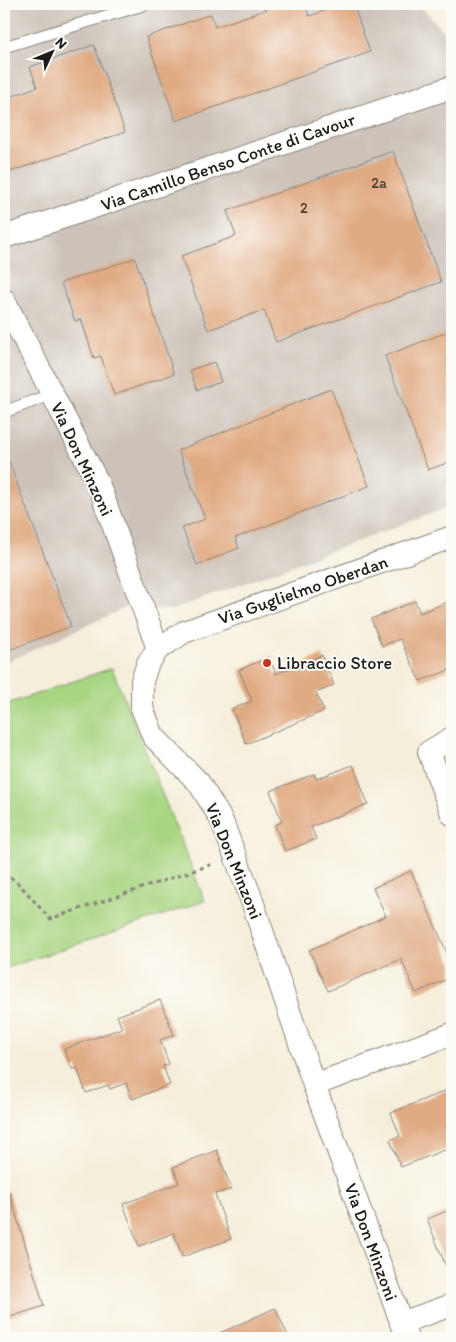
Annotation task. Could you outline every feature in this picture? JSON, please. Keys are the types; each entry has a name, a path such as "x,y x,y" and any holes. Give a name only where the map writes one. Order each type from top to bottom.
{"street":[{"name":"Via Camillo Benso Conte di Cavour","path":"4,237 452,87"},
{"name":"Via Don Minzoni","path":"4,300 98,483 158,649 148,663 142,681 142,708 153,736 208,795 221,819 314,1086 404,1331"},
{"name":"Via Guglielmo Oberdan","path":"158,649 184,632 452,537"},
{"path":"452,738 429,752 452,814"},
{"path":"314,1086 452,1034"},
{"path":"404,1331 452,1305"}],"lane":[{"path":"4,47 146,4"},
{"path":"4,412 52,394"}],"path":[{"path":"4,872 20,885 50,919 235,856"}],"shaded area":[{"path":"4,4 419,4 452,41 452,506 172,610 127,607 4,663"}],"green space":[{"path":"112,668 205,901 4,969 4,705"}],"building":[{"path":"282,4 305,4 309,16 343,4 353,4 370,52 176,121 146,37 211,14 215,27"},
{"path":"94,45 125,132 4,174 4,99 37,87 30,67"},
{"path":"393,151 441,282 276,342 264,310 208,330 181,256 236,236 227,211"},
{"path":"135,258 174,374 114,395 101,356 94,358 81,319 75,321 61,283"},
{"path":"452,330 452,461 428,470 385,356"},
{"path":"214,362 221,382 197,390 190,370"},
{"path":"331,389 369,486 235,538 239,548 197,565 182,528 205,519 178,450"},
{"path":"4,454 6,454 71,626 4,652"},
{"path":"452,600 452,669 420,681 400,639 382,646 371,619 415,601 420,613"},
{"path":"322,655 334,685 316,693 324,711 246,744 232,709 252,701 239,670 269,657 276,674"},
{"path":"353,765 368,804 311,827 316,839 285,851 275,825 282,822 270,791 314,774 316,779"},
{"path":"411,871 452,964 452,977 416,993 401,959 328,991 309,950 386,916 373,888"},
{"path":"160,1000 174,1035 160,1040 169,1064 163,1066 170,1085 132,1099 126,1083 110,1089 108,1085 86,1093 77,1068 72,1069 64,1049 122,1028 117,1016"},
{"path":"452,1088 452,1147 401,1167 390,1140 400,1136 391,1113"},
{"path":"217,1150 231,1189 215,1194 231,1239 182,1257 174,1233 139,1246 123,1204 179,1183 173,1167"},
{"path":"9,1192 44,1306 4,1319 4,1193"},
{"path":"452,1209 452,1279 451,1279 427,1219"},
{"path":"275,1308 289,1338 209,1338"}],"place":[{"name":"Libraccio Store","path":"267,663"}]}
